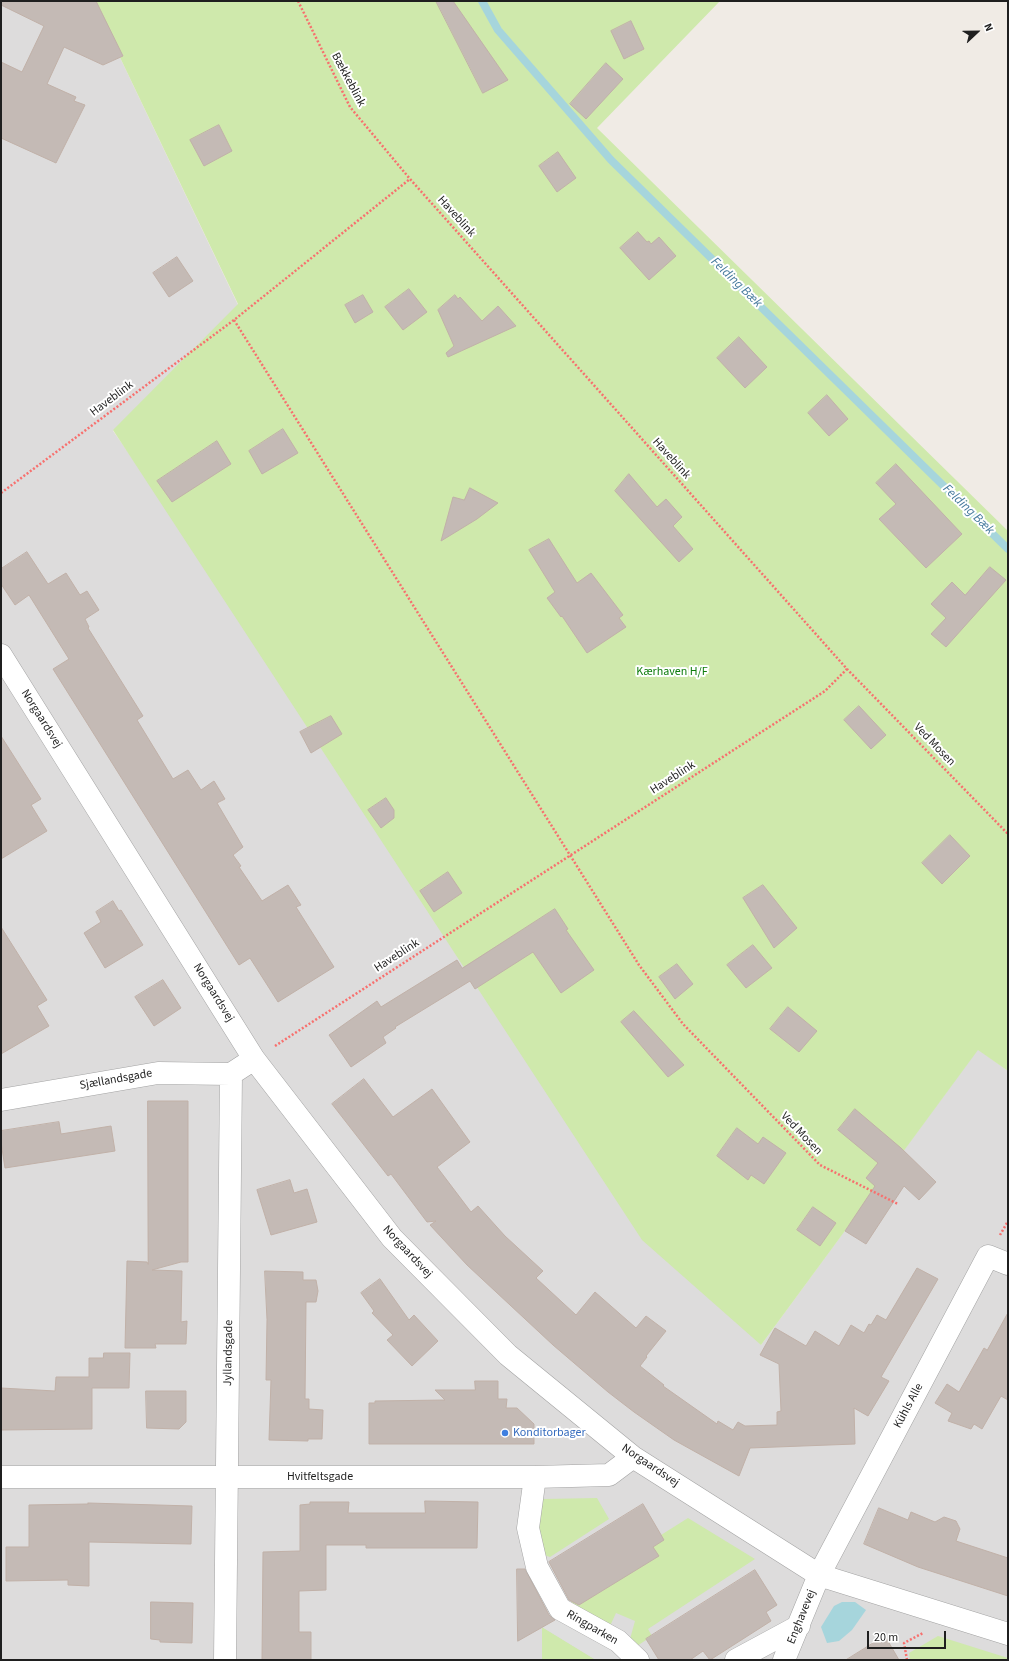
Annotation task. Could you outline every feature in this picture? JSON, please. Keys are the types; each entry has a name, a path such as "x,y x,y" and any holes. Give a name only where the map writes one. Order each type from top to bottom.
{"street":[{"name":"Norgaardsvej","path":"1,655 254,1059 392,1238 508,1354 633,1456 820,1575 1008,1634"},
{"path":"231,1074 254,1059"},
{"name":"Sjællandsgade","path":"1,1100 158,1073 231,1074"},
{"name":"Jyllandsgade","path":"225,1660 231,1074"},
{"name":"Kühls Alle","path":"820,1575 988,1256 1008,1264"},
{"name":"Hvitfeltsgade","path":"1,1477 535,1477 609,1475 633,1456"},
{"name":"Ringparken","path":"535,1477 528,1528 537,1567 560,1609 618,1641 638,1660"},
{"name":"Enghavevej","path":"784,1660 820,1575"},
{"path":"736,1660 799,1626"}],"path":[{"name":"Bækkeblink","path":"298,1 350,108 410,179"},
{"name":"Haveblink","path":"1,493 234,320 410,179 847,669 825,691 254,1059"},
{"path":"234,320 570,854"},
{"name":"Ved Mosen","path":"847,669 1008,834"},
{"name":"Ved Mosen","path":"570,854 639,965 683,1024 820,1165 898,1204"},
{"path":"907,1660 904,1643 922,1634 930,1609"}],"shaded area":[{"path":"1,1 93,1 238,305 113,431 761,1345 978,1049 1008,1071 1008,1660 1,1660"},
{"path":"556,1619 611,1645 631,1660 596,1660 542,1627"}],"green space":[{"name":"Kærhaven H/F","path":"93,1 720,1 597,128 1008,531 1008,1071 978,1050 761,1345 642,1240 113,430 238,304"},
{"path":"597,1498 609,1519 550,1557 541,1554 536,1512 543,1499"},
{"path":"688,1518 755,1559 648,1629 652,1636 637,1646 630,1639 635,1621 616,1613 610,1626 577,1609 567,1596 572,1591"},
{"path":"542,1627 596,1660 542,1660"},
{"path":"938,1636 1008,1658 1008,1660 910,1660 909,1653"}],"water":[{"path":"842,1602 855,1602 866,1610 852,1630 839,1641 827,1643 821,1627 834,1606"}],"building":[{"path":"1,1 96,1 123,56 103,65 64,47 47,84 76,97 74,101 85,105 56,163 1,138 1,62 22,72 44,26 1,5"},
{"path":"436,1 453,1 508,80 483,93"},
{"path":"631,21 644,49 624,59 611,31"},
{"path":"606,63 623,79 586,119 570,104"},
{"path":"219,125 232,151 204,166 190,140"},
{"path":"558,152 576,178 557,192 539,166"},
{"path":"638,232 647,242 649,241 651,244 659,237 676,256 649,280 620,248"},
{"path":"177,257 193,281 169,297 153,273"},
{"path":"409,289 427,312 403,330 385,307"},
{"path":"363,295 373,312 355,323 345,305"},
{"path":"455,295 458,299 460,297 482,321 498,306 516,326 448,357 446,353 454,346 438,310"},
{"path":"739,337 767,367 745,388 717,358"},
{"path":"827,395 848,419 829,436 808,413"},
{"path":"283,429 298,453 262,474 249,451"},
{"path":"217,441 231,464 172,502 157,481"},
{"path":"896,464 962,534 926,568 879,519 896,504 876,483"},
{"path":"629,474 657,507 666,499 682,517 673,526 693,549 679,562 615,491"},
{"path":"470,488 498,503 477,519 441,541 453,497 464,500"},
{"path":"549,539 577,583 591,573 623,615 619,618 626,627 587,653 562,616 561,617 547,598 555,592 529,550"},
{"path":"27,552 48,584 66,573 80,595 87,591 99,610 85,619 89,627 88,628 143,716 137,720 173,779 188,770 201,790 214,781 225,799 217,803 243,847 233,855 241,866 239,867 262,901 288,885 301,905 296,907 334,967 278,1002 250,958 239,965 53,669 69,659 29,595 15,605 1,584 1,569"},
{"path":"990,567 1006,580 946,647 931,634 946,618 931,604 952,582 965,595"},
{"path":"859,706 886,735 871,749 844,720"},
{"path":"331,716 342,734 311,753 300,732"},
{"path":"1,736 41,799 31,805 47,831 1,859"},
{"path":"386,798 394,810 394,818 381,828 368,810"},
{"path":"950,835 970,856 942,884 922,863"},
{"path":"448,872 462,893 434,912 420,891"},
{"path":"763,885 797,928 774,948 743,898"},
{"path":"113,901 119,911 121,910 143,945 105,968 84,933 101,922 96,912"},
{"path":"555,909 568,929 566,930 594,970 561,993 533,952 475,989 470,981 395,1027 396,1028 383,1037 386,1043 351,1067 329,1035 377,1001 381,1007 457,960 462,968"},
{"path":"1,927 47,1000 37,1006 49,1026 1,1054"},
{"path":"753,945 772,968 746,988 727,965"},
{"path":"677,964 693,984 675,999 659,977"},
{"path":"163,980 181,1008 154,1026 135,997"},
{"path":"788,1007 817,1031 799,1052 770,1029"},
{"path":"634,1011 684,1065 668,1077 621,1022"},
{"path":"364,1079 393,1117 432,1089 470,1142 437,1167 471,1212 478,1206 505,1236 543,1271 536,1278 576,1315 595,1292 636,1328 646,1316 666,1331 640,1366 664,1385 663,1386 717,1424 718,1421 733,1430 738,1422 745,1426 777,1425 777,1412 781,1411 779,1364 760,1355 775,1328 806,1346 815,1331 839,1346 851,1325 864,1333 869,1324 871,1325 877,1315 886,1320 917,1268 938,1279 881,1377 889,1381 868,1416 854,1408 855,1444 750,1448 739,1476 674,1440 634,1412 553,1345 467,1265 430,1225 436,1221 427,1222 391,1174 388,1176 332,1104"},
{"path":"148,1101 188,1101 188,1262 181,1262 152,1270 182,1271 181,1322 187,1321 186,1344 155,1344 156,1348 125,1348 127,1261 147,1262 148,1264"},
{"path":"855,1109 901,1148 936,1182 919,1200 904,1186 866,1244 845,1231 875,1186 866,1178 878,1163 838,1130"},
{"path":"59,1122 61,1134 111,1126 115,1151 5,1168 1,1131"},
{"path":"737,1128 758,1144 763,1137 786,1153 764,1184 751,1175 748,1180 717,1156"},
{"path":"290,1180 294,1193 307,1189 317,1222 271,1235 257,1190"},
{"path":"813,1207 836,1223 820,1246 797,1230"},
{"path":"265,1271 303,1272 303,1280 316,1280 318,1291 316,1302 306,1302 305,1399 309,1399 309,1409 323,1410 322,1439 308,1439 308,1441 269,1440 271,1380 266,1380 267,1320"},
{"path":"380,1279 409,1320 414,1315 438,1341 412,1366 387,1340 393,1335 372,1313 374,1311 361,1293"},
{"path":"1008,1313 1008,1400 1001,1396 982,1429 974,1424 971,1429 948,1421 952,1413 935,1403 947,1384 959,1392 984,1348 987,1350"},
{"path":"104,1353 130,1353 129,1388 92,1388 92,1429 1,1430 1,1388 55,1391 56,1377 89,1377 89,1358 103,1358"},
{"path":"475,1381 498,1381 498,1399 507,1399 506,1408 517,1408 534,1424 534,1444 369,1444 369,1403 375,1403 375,1401 445,1400 435,1390 475,1390"},
{"path":"146,1391 186,1391 186,1422 179,1429 147,1428"},
{"path":"425,1501 478,1502 477,1548 366,1548 366,1545 326,1545 326,1590 299,1591 299,1632 311,1632 311,1660 262,1660 263,1552 300,1551 300,1505 310,1504 310,1502 349,1502 348,1513 425,1513"},
{"path":"88,1503 192,1506 191,1544 89,1542 89,1586 68,1585 68,1580 6,1581 6,1547 29,1547 29,1505"},
{"path":"643,1504 664,1540 653,1547 659,1556 579,1605 569,1600 549,1562"},
{"path":"879,1508 908,1520 911,1512 935,1522 944,1517 956,1521 960,1529 956,1541 1008,1558 1008,1596 918,1567 864,1544"},
{"path":"517,1569 525,1569 549,1615 555,1620 518,1641"},
{"path":"755,1570 777,1605 766,1612 771,1621 710,1660 703,1651 690,1660 659,1660 646,1639"},
{"path":"151,1602 193,1603 192,1643 160,1642 160,1640 151,1639"},
{"path":"885,1636 899,1660 846,1660"}],"waterway":[{"name":"Felding Bæk","path":"482,1 498,30 611,160 1008,549"}],"place":[{"name":"Konditorbager","path":"505,1433"}]}
